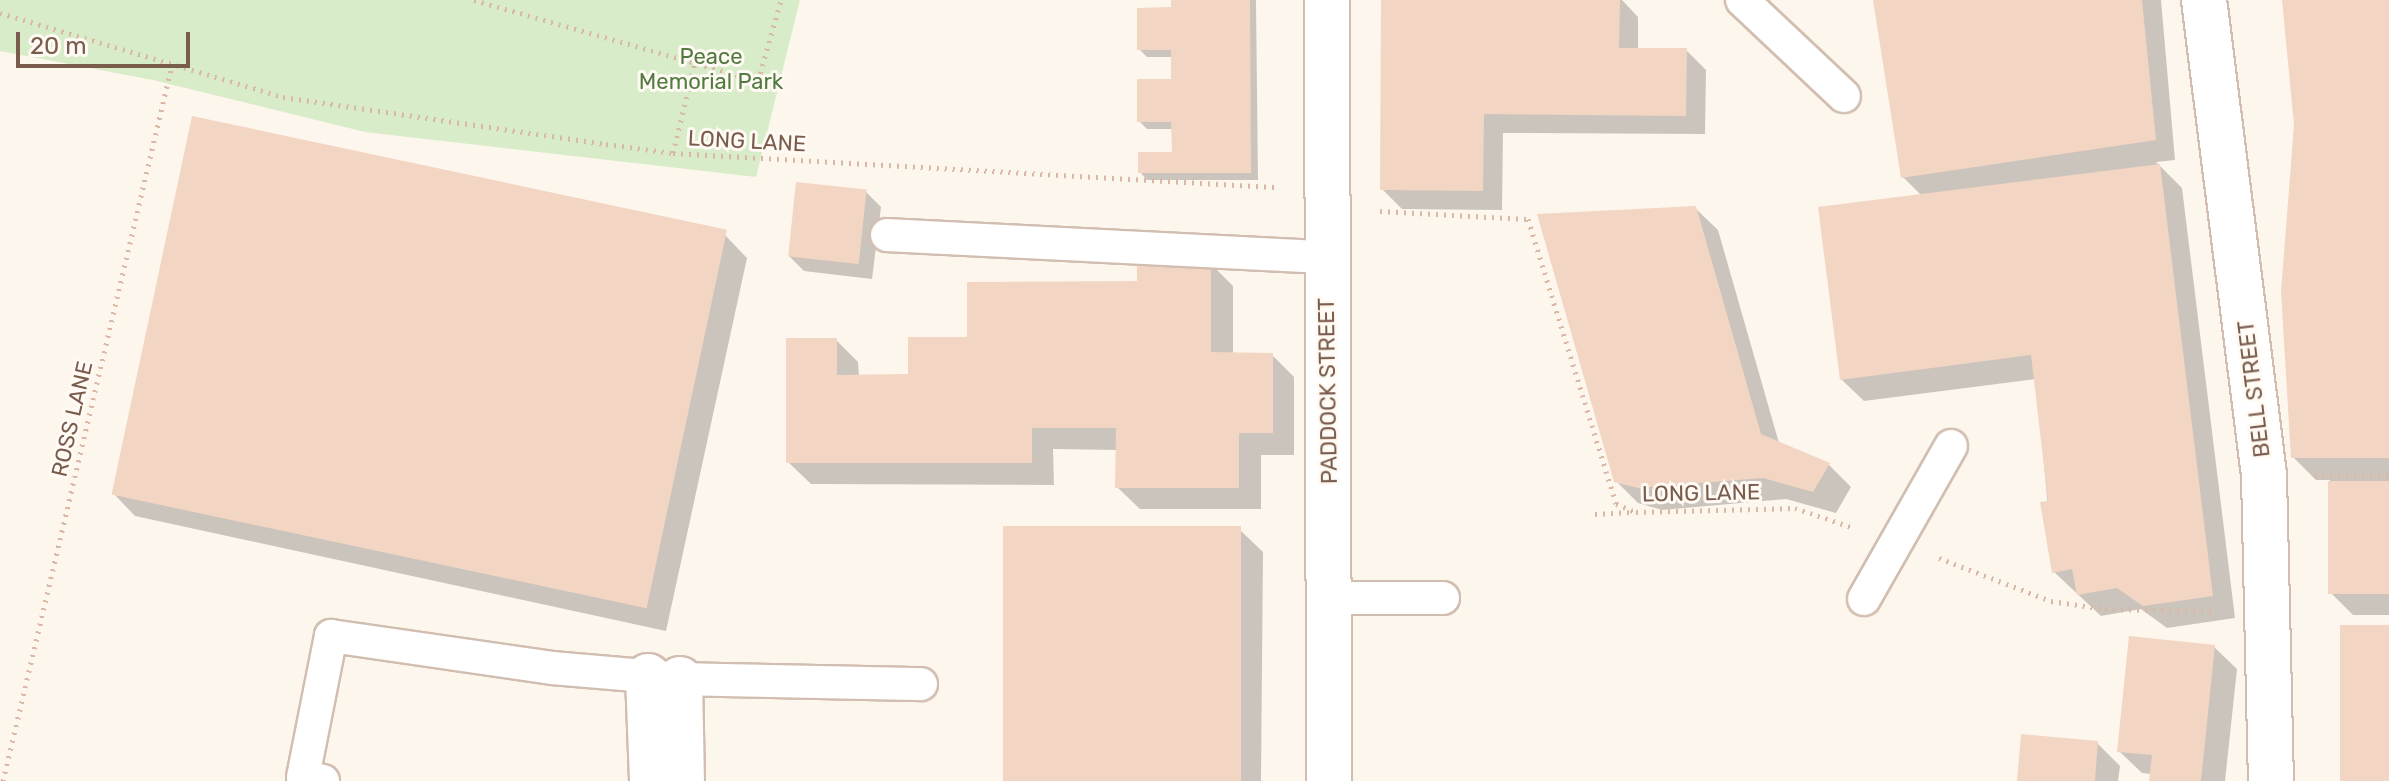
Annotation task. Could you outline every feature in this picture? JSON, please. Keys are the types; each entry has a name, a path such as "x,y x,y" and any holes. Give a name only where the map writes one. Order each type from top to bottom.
{"street":[{"name":"PADDOCK STREET","path":"1327,0 1329,781"},
{"name":"BELL STREET","path":"2204,0 2264,475 2270,602 2271,781"},
{"path":"652,781 664,678"},
{"path":"664,678 682,781"}],"lane":[{"path":"1742,0 1844,96"},
{"path":"887,235 1327,257"},
{"path":"1864,599 1951,446"},
{"path":"1330,598 1443,598"},
{"path":"323,781 303,777 331,636 664,678 921,684"}],"path":[{"path":"474,0 758,81 781,0"},
{"name":"LONG LANE","path":"0,13 283,97 673,153 1327,198 1528,219 1616,504 1636,512 1795,508 1896,542 2051,601 2105,609 2213,611 2270,602"},
{"path":"673,153 695,62"},
{"name":"ROSS LANE","path":"3,781 172,65"},
{"path":"2264,475 2389,475"},
{"path":"1595,514 1636,512"}],"green space":[{"name":"Peace Memorial Park","path":"0,0 800,0 756,177 365,132 153,80 0,51"}],"building":[{"path":"1171,0 1250,0 1251,173 1138,173 1138,152 1172,152 1171,122 1137,122 1137,79 1171,79 1171,50 1137,50 1137,8 1171,7"},
{"path":"1381,0 1620,0 1619,48 1687,48 1686,116 1484,114 1483,191 1380,190"},
{"path":"1873,0 2142,0 2156,140 1901,178"},
{"path":"2282,0 2389,0 2389,458 2291,458 2281,292 2294,125"},
{"path":"192,116 727,230 647,608 112,495"},
{"path":"2160,164 2213,596 2143,606 2117,588 2077,595 2072,569 2052,573 2040,502 2048,501 2031,355 1840,380 1818,207"},
{"path":"796,182 867,189 859,264 788,257"},
{"path":"1696,206 1761,434 1830,463 1813,492 1763,478 1638,488 1614,482 1537,214"},
{"path":"1137,262 1211,262 1211,352 1273,353 1273,433 1239,433 1239,488 1115,488 1116,428 1032,428 1032,463 786,463 786,338 837,338 837,375 908,374 908,337 967,337 967,282 1137,281"},
{"path":"2328,481 2389,481 2389,594 2328,594"},
{"path":"1003,526 1241,526 1241,781 1003,781"},
{"path":"2340,625 2389,625 2389,781 2340,781"},
{"path":"2129,636 2215,645 2201,781 2149,781 2152,755 2117,752"},
{"path":"2021,734 2098,741 2095,781 2017,781"}]}
